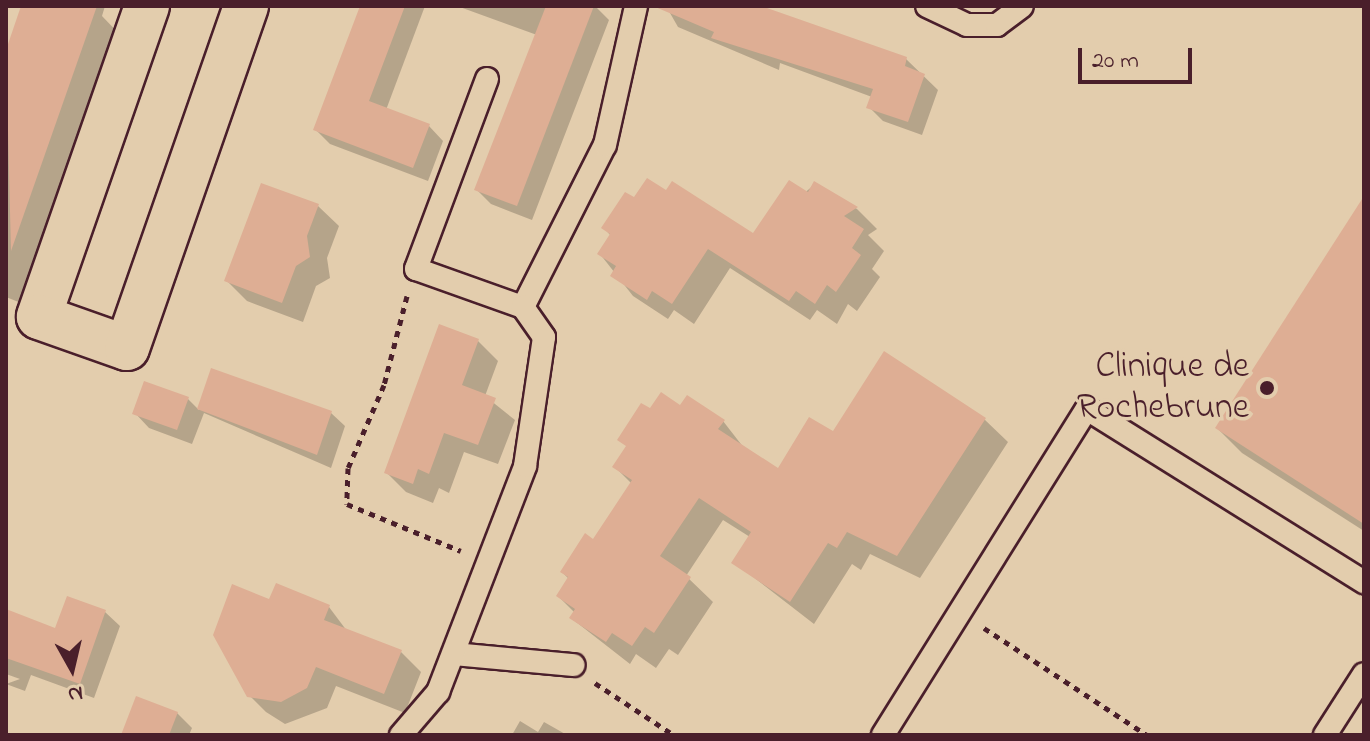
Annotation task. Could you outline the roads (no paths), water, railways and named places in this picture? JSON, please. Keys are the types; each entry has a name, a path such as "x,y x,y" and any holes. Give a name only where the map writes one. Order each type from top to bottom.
{"street":[{"path":"147,6 39,317 127,348 246,6"}],"lane":[{"path":"523,307 605,145 636,6"},
{"path":"927,6 967,25 997,25 1022,6"},
{"path":"401,735 438,692 491,564 525,466 542,372 544,337 523,307 416,269 487,79"},
{"path":"883,735 1087,409 1364,582"},
{"path":"454,654 573,665"},
{"path":"1325,735 1364,674"}],"place":[{"name":"Clinique de Rochebrune","path":"1267,388"}]}
